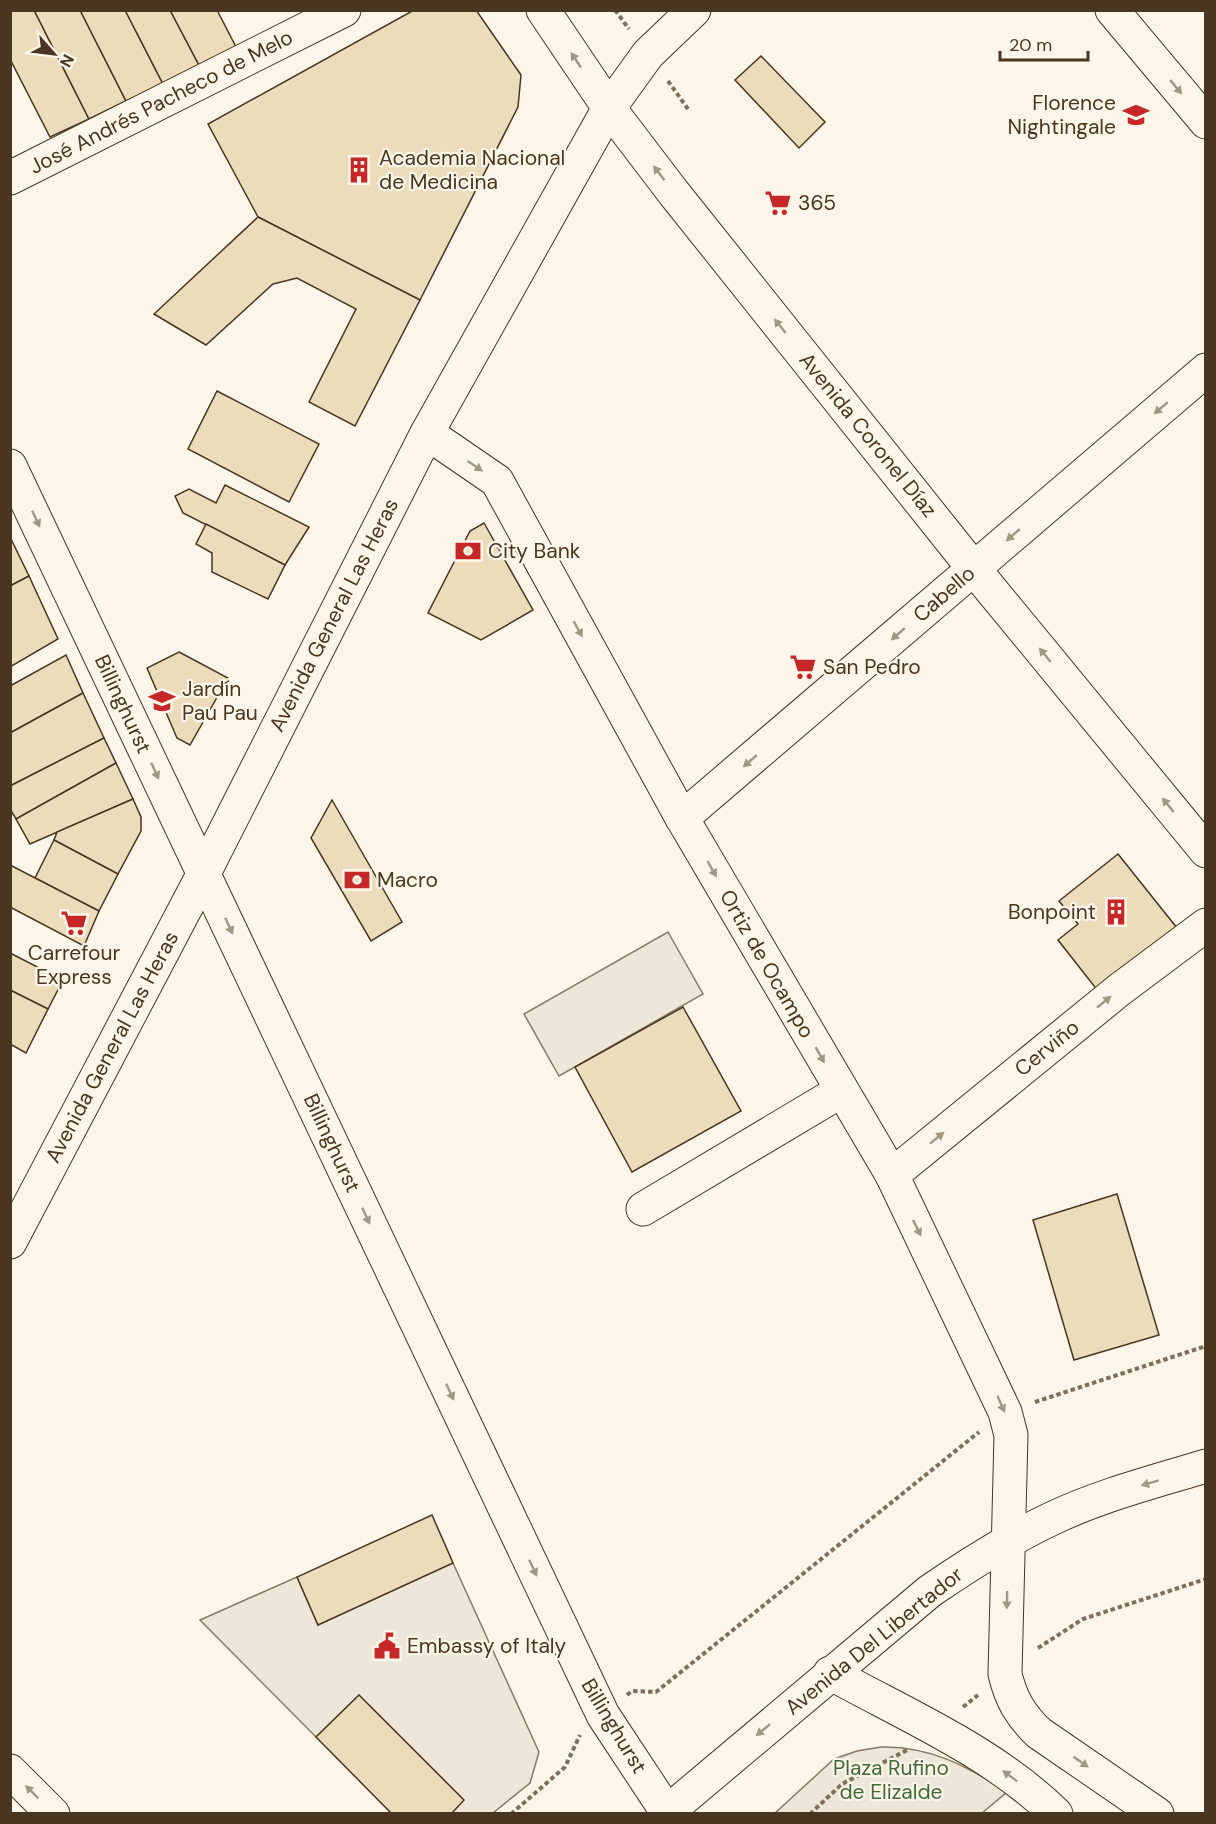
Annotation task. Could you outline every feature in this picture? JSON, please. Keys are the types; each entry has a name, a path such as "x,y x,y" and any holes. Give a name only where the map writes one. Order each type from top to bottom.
{"street":[{"name":"José Andrés Pacheco de Melo","path":"10,178 344,10"},
{"name":"Avenida Coronel Díaz","path":"543,10 609,108 974,569 1206,850"},
{"name":"Avenida General Las Heras","path":"10,1242 204,873 427,433 609,108 648,54 694,10"},
{"path":"1112,10 1206,122"},
{"name":"Cabello","path":"682,818 1206,369"},
{"name":"Ortiz de Ocampo","path":"427,433 497,481 682,818 892,1175 1005,1412 1011,1435 1005,1674 1011,1698 1023,1719 1039,1733 1157,1814"},
{"name":"Billinghurst","path":"10,466 603,1715 666,1813"},
{"name":"Cerviño","path":"892,1175 1119,990 1206,925"},
{"path":"643,1209 841,1091"},
{"name":"Avenida Del Libertador","path":"666,1813 830,1673 930,1591 973,1561 1050,1519 1140,1486 1206,1466"},
{"path":"830,1673 973,1751 1004,1771 1056,1814"},
{"path":"10,1771 53,1814"}],"path":[{"path":"512,1814 565,1767 580,1735 632,1691 656,1692 1005,1412 1206,1346"}],"green space":[{"path":"668,932 703,994 559,1076 524,1014"},
{"path":"453,1563 539,1752 530,1783 493,1813 451,1813 359,1695 316,1737 200,1620 297,1577 318,1625"},
{"name":"Plaza Rufino de Elizalde","path":"881,1747 916,1750 947,1759 1007,1792 982,1813 774,1814 834,1759 857,1751"}],"building":[{"path":"10,10 34,10 89,119 50,137 10,59"},
{"path":"34,10 80,10 126,101 89,119"},
{"path":"80,10 125,10 163,84 126,101"},
{"path":"125,10 170,10 200,67 163,84"},
{"path":"170,10 217,10 237,49 200,67"},
{"name":"Academia Nacional de Medicina","path":"414,10 476,10 521,75 518,107 420,300 258,217 208,124"},
{"path":"761,56 825,122 799,148 735,80"},
{"path":"258,217 420,300 355,426 309,402 356,309 297,278 273,284 206,345 154,314"},
{"path":"217,391 319,444 289,502 188,449"},
{"path":"225,485 309,527 285,565 183,513 175,496 189,489 216,503"},
{"path":"484,523 533,610 481,640 428,613 470,531"},
{"path":"206,524 285,565 268,599 212,572 212,553 196,544"},
{"path":"10,537 29,576 10,586"},
{"path":"29,576 58,639 10,667 10,586"},
{"path":"179,652 228,678 190,745 177,738 147,668"},
{"path":"66,655 83,693 10,733 10,686"},
{"path":"83,693 104,738 10,786 10,733"},
{"path":"104,738 116,763 16,819 10,809 10,786"},
{"path":"116,763 133,799 30,844 16,819"},
{"path":"133,799 141,817 141,831 118,874 54,840 57,832"},
{"name":"Macro","path":"332,800 402,922 371,941 311,838"},
{"path":"54,840 118,874 99,911 35,878"},
{"name":"Bonpoint","path":"1118,854 1177,928 1098,991 1058,940 1078,924 1059,901"},
{"path":"10,865 99,911 84,946 10,907"},
{"path":"10,953 63,980 48,1009 10,990"},
{"path":"10,990 48,1009 26,1053 10,1044"},
{"path":"683,1007 741,1111 632,1172 575,1067"},
{"path":"1117,1194 1159,1335 1074,1360 1033,1220"},
{"path":"432,1515 453,1563 318,1625 297,1577"},
{"path":"359,1695 464,1800 451,1814 392,1814 316,1737"}],"place":[{"name":"Florence Nightingale","path":"1136,115"},
{"name":"Academia Nacional de Medicina","path":"359,170"},
{"name":"365","path":"778,203"},
{"name":"City Bank","path":"468,551"},
{"name":"San Pedro","path":"803,667"},
{"name":"Jardín Pau Pau","path":"162,701"},
{"name":"Macro","path":"357,880"},
{"name":"Bonpoint","path":"1116,912"},
{"name":"Carrefour Express","path":"74,923"},
{"name":"Embassy of Italy","path":"387,1646"}]}
